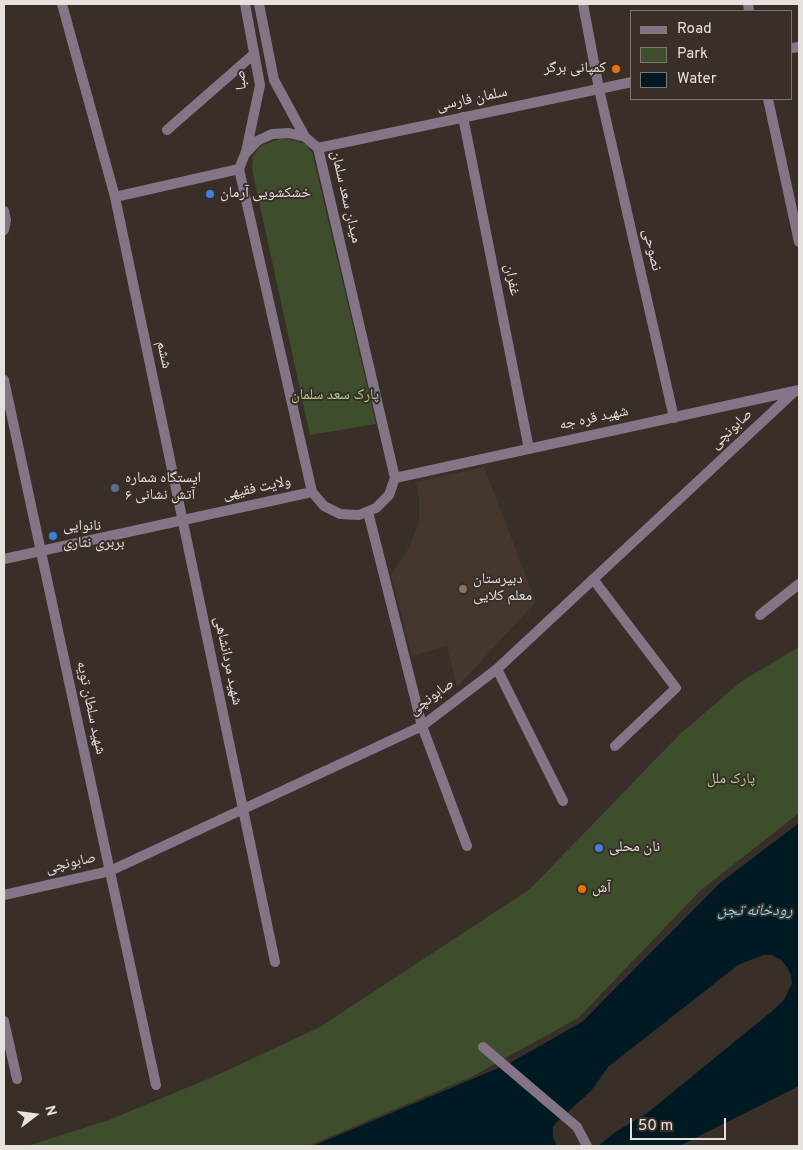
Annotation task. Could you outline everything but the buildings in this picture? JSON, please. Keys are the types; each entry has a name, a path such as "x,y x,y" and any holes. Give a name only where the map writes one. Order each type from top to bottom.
{"street":[{"name":"ششم","path":"62,4 115,197 182,520"},
{"name":"صبا","path":"245,4 260,85 245,154"},
{"name":"صبا","path":"259,4 274,80 305,137"},
{"name":"نصوحی","path":"583,4 599,89 674,418"},
{"path":"167,130 254,54"},
{"name":"سلمان فارسی","path":"318,148 630,82"},
{"path":"768,100 799,242"},
{"name":"غفران","path":"463,117 529,449"},
{"path":"305,137 289,133 272,134 257,141 245,154 239,169 312,492 324,506 340,514 359,515 376,508 389,495 395,478"},
{"name":"میدان سعد سلمان","path":"305,137 318,148 395,478"},
{"path":"115,197 239,169"},
{"path":"4,211 6,220 4,229"},
{"name":"شهید سلطان تویه","path":"4,380 156,1085"},
{"name":"شهید قره جه","path":"395,478 797,391"},
{"name":"صابونچی","path":"4,895 110,871 422,726 497,669 797,391"},
{"name":"ولایت فقیهی","path":"4,559 312,492"},
{"path":"368,512 422,726 467,846"},
{"name":"شهید مردانشاهی","path":"182,520 275,962"},
{"path":"593,580 676,688 615,746"},
{"path":"760,615 799,584"},
{"path":"497,669 563,801"},
{"path":"4,1021 17,1079"},
{"path":"483,1047 577,1127 587,1146"}],"shaded area":[{"name":"دبیرستان معلم کلایی","path":"484,467 536,602 457,687 447,646 412,656 391,575 410,546 419,520 419,498 416,482"}],"green space":[{"name":"پارک سعد سلمان","path":"283,138 306,144 312,152 376,424 310,435 252,169 253,157 260,146"},
{"name":"پارک ملل","path":"799,647 799,813 701,890 578,1018 473,1076 308,1146 27,1146 109,1120 215,1076 320,1027 530,889 681,733 742,681"}],"water":[{"name":"رودخانه تجن","path":"799,823 799,1086 679,1146 598,1146 617,1131 646,1114 784,1000 792,983 791,975 780,959 771,955 763,955 738,965 608,1067 591,1091 553,1127 553,1137 557,1146 313,1146 508,1064 582,1022 720,883"}],"place":[{"name":"کمپانی برگر","path":"616,69"},
{"name":"خشکشویی آرمان","path":"210,194"},
{"name":"ایستگاه شماره ۶ آتش نشانی","path":"115,488"},
{"name":"نانوایی بربری نثاری","path":"53,536"},
{"name":"دبیرستان معلم کلایی","path":"463,589"},
{"name":"نان محلی","path":"599,848"},
{"name":"آش","path":"582,889"}]}
